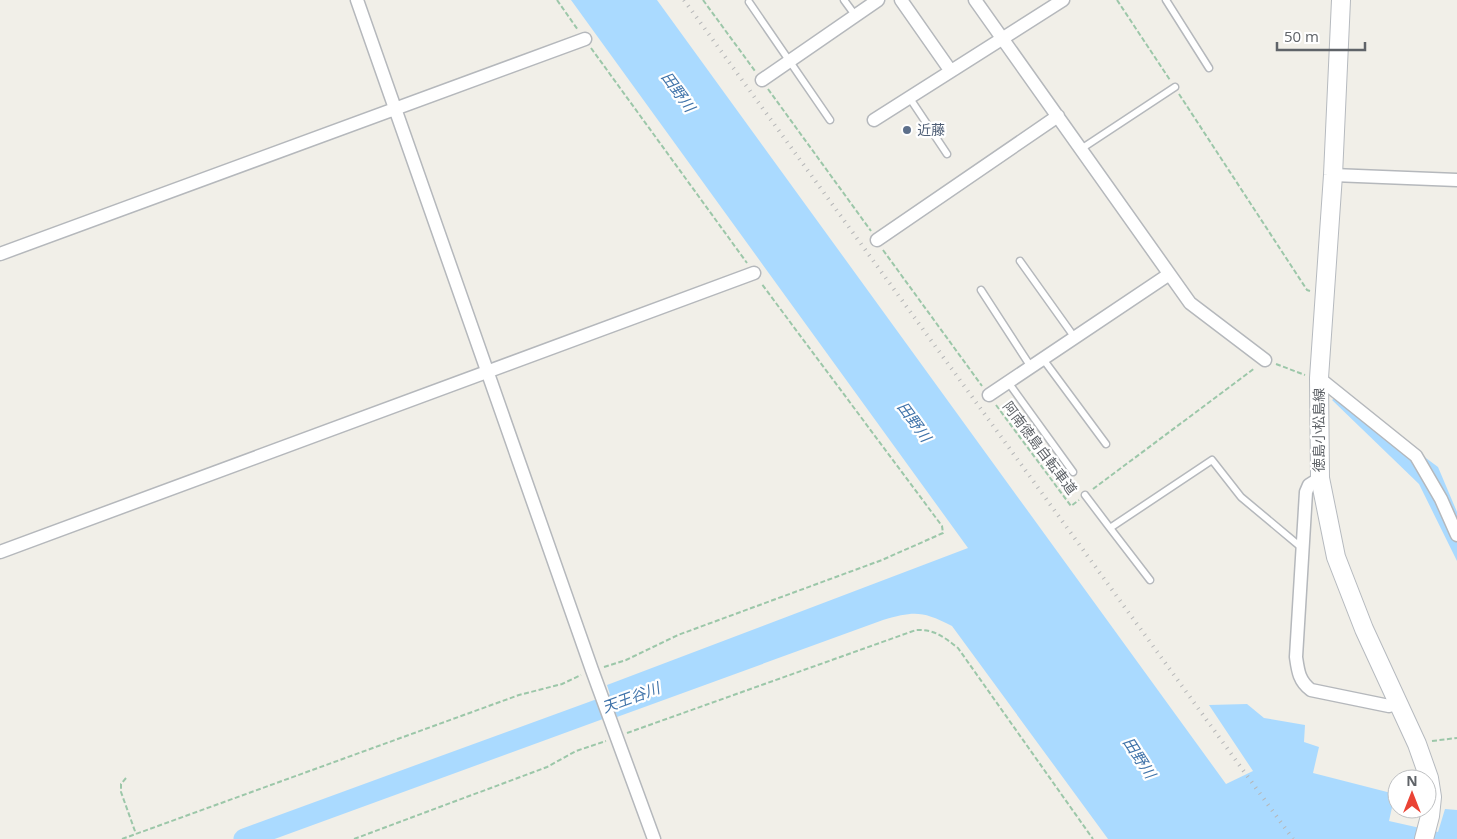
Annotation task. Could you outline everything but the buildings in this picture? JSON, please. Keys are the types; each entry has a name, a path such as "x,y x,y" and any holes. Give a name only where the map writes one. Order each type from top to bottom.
{"main road":[{"name":"徳島小松島線","path":"1341,0 1333,174 1319,378 1320,478 1336,557 1364,629 1417,744 1429,778 1432,797 1430,816 1424,839"}],"street":[{"path":"357,0 593,673 654,839"},
{"path":"762,80 878,0"},
{"path":"901,0 950,70"},
{"path":"975,0 1168,275 1190,303 1265,360"},
{"path":"874,120 1063,0"},
{"path":"0,254 585,38"},
{"path":"877,240 1058,116"},
{"path":"1333,174 1457,180"},
{"path":"0,552 754,274"},
{"path":"989,395 1168,275"},
{"path":"1319,378 1416,456 1441,499 1457,535"},
{"path":"1320,478 1310,484 1306,492 1296,657 1298,672 1303,684 1311,690 1389,706 1398,703"}],"lane":[{"path":"844,0 855,15"},
{"path":"1166,0 1209,68"},
{"path":"749,2 830,120"},
{"path":"1081,149 1175,87"},
{"path":"910,97 947,154"},
{"path":"1020,261 1075,338"},
{"path":"981,290 1031,367"},
{"path":"1043,359 1106,444"},
{"path":"1008,382 1073,472"},
{"path":"1110,528 1212,460 1241,497 1302,548"},
{"path":"1085,495 1150,580"}],"path":[{"path":"122,839 519,695 562,684 593,673 626,660 678,635 882,560 943,534 942,526 754,274 557,0"},
{"path":"1118,0 1307,290 1324,295"},
{"name":"阿南徳島自転車道","path":"819,158 1071,506 1265,360"},
{"path":"1265,360 1300,374 1319,378"},
{"path":"354,839 547,767 576,751 615,734 916,630 928,630 939,634 958,648 1093,839"},
{"path":"1417,744 1457,738"},
{"path":"126,778 121,784 121,792 136,834"}],"water":[{"name":"田野川","path":"571,0 657,0 1226,784 1253,771 1209,705 1247,704 1264,718 1305,725 1304,742 1319,747 1313,773 1387,792 1387,819 1389,819 1389,821 1438,832 1445,809 1457,810 1457,839 1108,839 952,626 925,615 911,614 883,620 617,717 607,685 968,548"},
{"path":"1340,394 1438,467 1457,512 1457,561 1419,484 1332,400"}],"waterway":[{"name":"天王谷川","path":"244,839 641,694"}],"railway":[{"path":"684,0 1293,839"}],"place":[{"name":"近藤","path":"907,130"}]}
